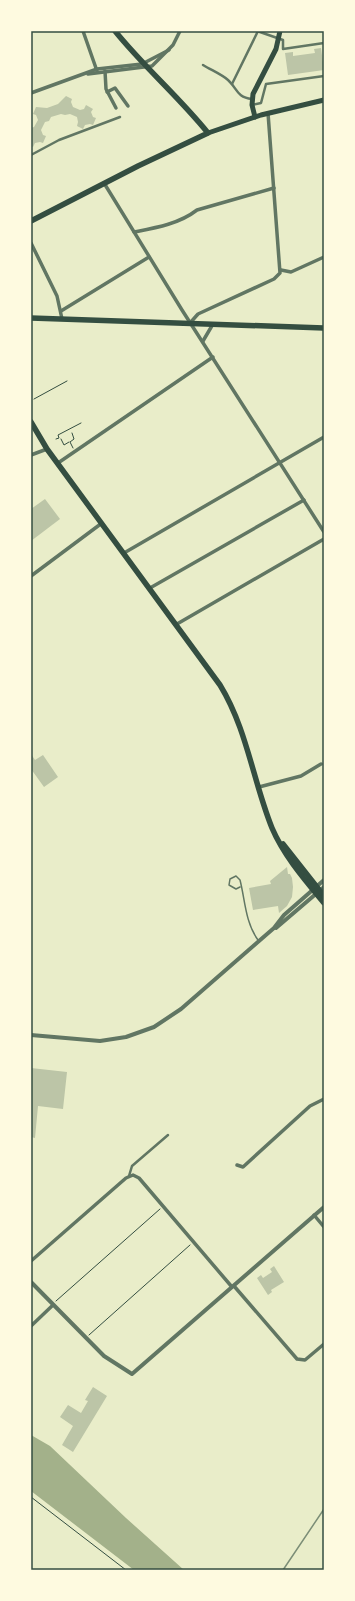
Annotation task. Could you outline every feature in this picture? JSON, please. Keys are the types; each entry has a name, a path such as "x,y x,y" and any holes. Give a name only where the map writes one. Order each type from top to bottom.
{"main road":[{"path":"114,31 144,66 182,102 208,133"},
{"path":"255,117 252,102 254,92 274,53 280,31"},
{"path":"31,221 192,139 268,113 324,100"},
{"path":"31,318 324,328"},
{"path":"31,422 47,449 177,624 215,677 228,698 244,737 273,829 324,896"},
{"path":"318,889 324,903"}],"street":[{"path":"83,31 97,70"},
{"path":"31,93 97,70 153,66 176,41 180,31"},
{"path":"232,84 258,31 283,40 283,49 324,43"},
{"path":"105,69 144,66 169,50"},
{"path":"203,65 232,84 240,96 252,102 261,103 266,84 324,76"},
{"path":"105,69 107,92 116,108"},
{"path":"112,84 128,106"},
{"path":"107,92 115,88"},
{"path":"190,323 198,314 274,279 281,270 268,113"},
{"path":"31,155 60,140 120,117"},
{"path":"104,184 190,323 203,341 324,532"},
{"path":"134,232 153,229 186,218 196,210 274,188"},
{"path":"31,243 56,296 62,319"},
{"path":"61,311 149,257"},
{"path":"281,270 286,272 294,271 324,257"},
{"path":"203,341 213,324"},
{"path":"58,464 213,357"},
{"path":"124,553 324,437"},
{"path":"31,455 47,449"},
{"path":"150,588 304,500"},
{"path":"31,576 102,523"},
{"path":"177,624 324,540"},
{"path":"259,787 301,776 321,764"},
{"path":"31,1034 100,1041 120,1039 143,1032 175,1013 270,932 284,915 318,889 324,880"},
{"path":"237,1165 243,1167 310,1106 324,1099"},
{"path":"31,1261 129,1176 132,1166 168,1135"},
{"path":"129,1176 139,1178 297,1358 305,1360 324,1344"},
{"path":"31,1282 106,1358 132,1374 324,1207"},
{"path":"314,1215 324,1227"},
{"path":"31,1326 53,1304"}],"lane":[{"path":"240,887 236,889 230,887 230,879 236,876 241,881 240,887 250,928 259,941"}],"path":[{"path":"34,399 67,381"},
{"path":"56,440 59,438 58,435 81,423"},
{"path":"62,439 64,445 70,442 74,439 72,433"},
{"path":"70,442 75,452"},
{"path":"53,1304 163,1206"},
{"path":"85,1338 194,1242"},
{"path":"31,1497 126,1570"}],"shaded area":[{"path":"31,1435 50,1446 126,1518 184,1570 134,1570 31,1491"}],"building":[{"path":"321,48 324,70 288,75 285,53 293,52 293,56 315,53 314,49"},
{"path":"66,96 72,99 71,102 73,107 80,110 84,109 86,105 93,109 91,112 93,117 96,118 93,125 85,125 83,129 77,126 77,117 70,114 61,114 51,117 49,121 45,122 41,130 43,135 46,136 43,143 35,143 33,147 31,146 31,128 34,127 38,120 36,115 33,114 36,107 47,108 58,104"},
{"path":"45,499 60,519 31,541 31,509"},
{"path":"31,754 35,760 43,755 58,777 44,787 31,769"},
{"path":"287,867 288,874 290,874 292,878 293,887 292,897 287,906 279,913 278,906 253,910 249,888 271,884 270,881"},
{"path":"31,1068 67,1072 63,1109 38,1106 35,1138 31,1137"},
{"path":"274,1266 284,1282 271,1290 272,1292 268,1295 257,1278 261,1275 263,1278 272,1272 270,1269"},
{"path":"93,1387 107,1396 73,1452 62,1445 73,1426 60,1417 68,1405 81,1413 88,1401 85,1400"}],"railway":[{"path":"283,1570 324,1509"}]}
